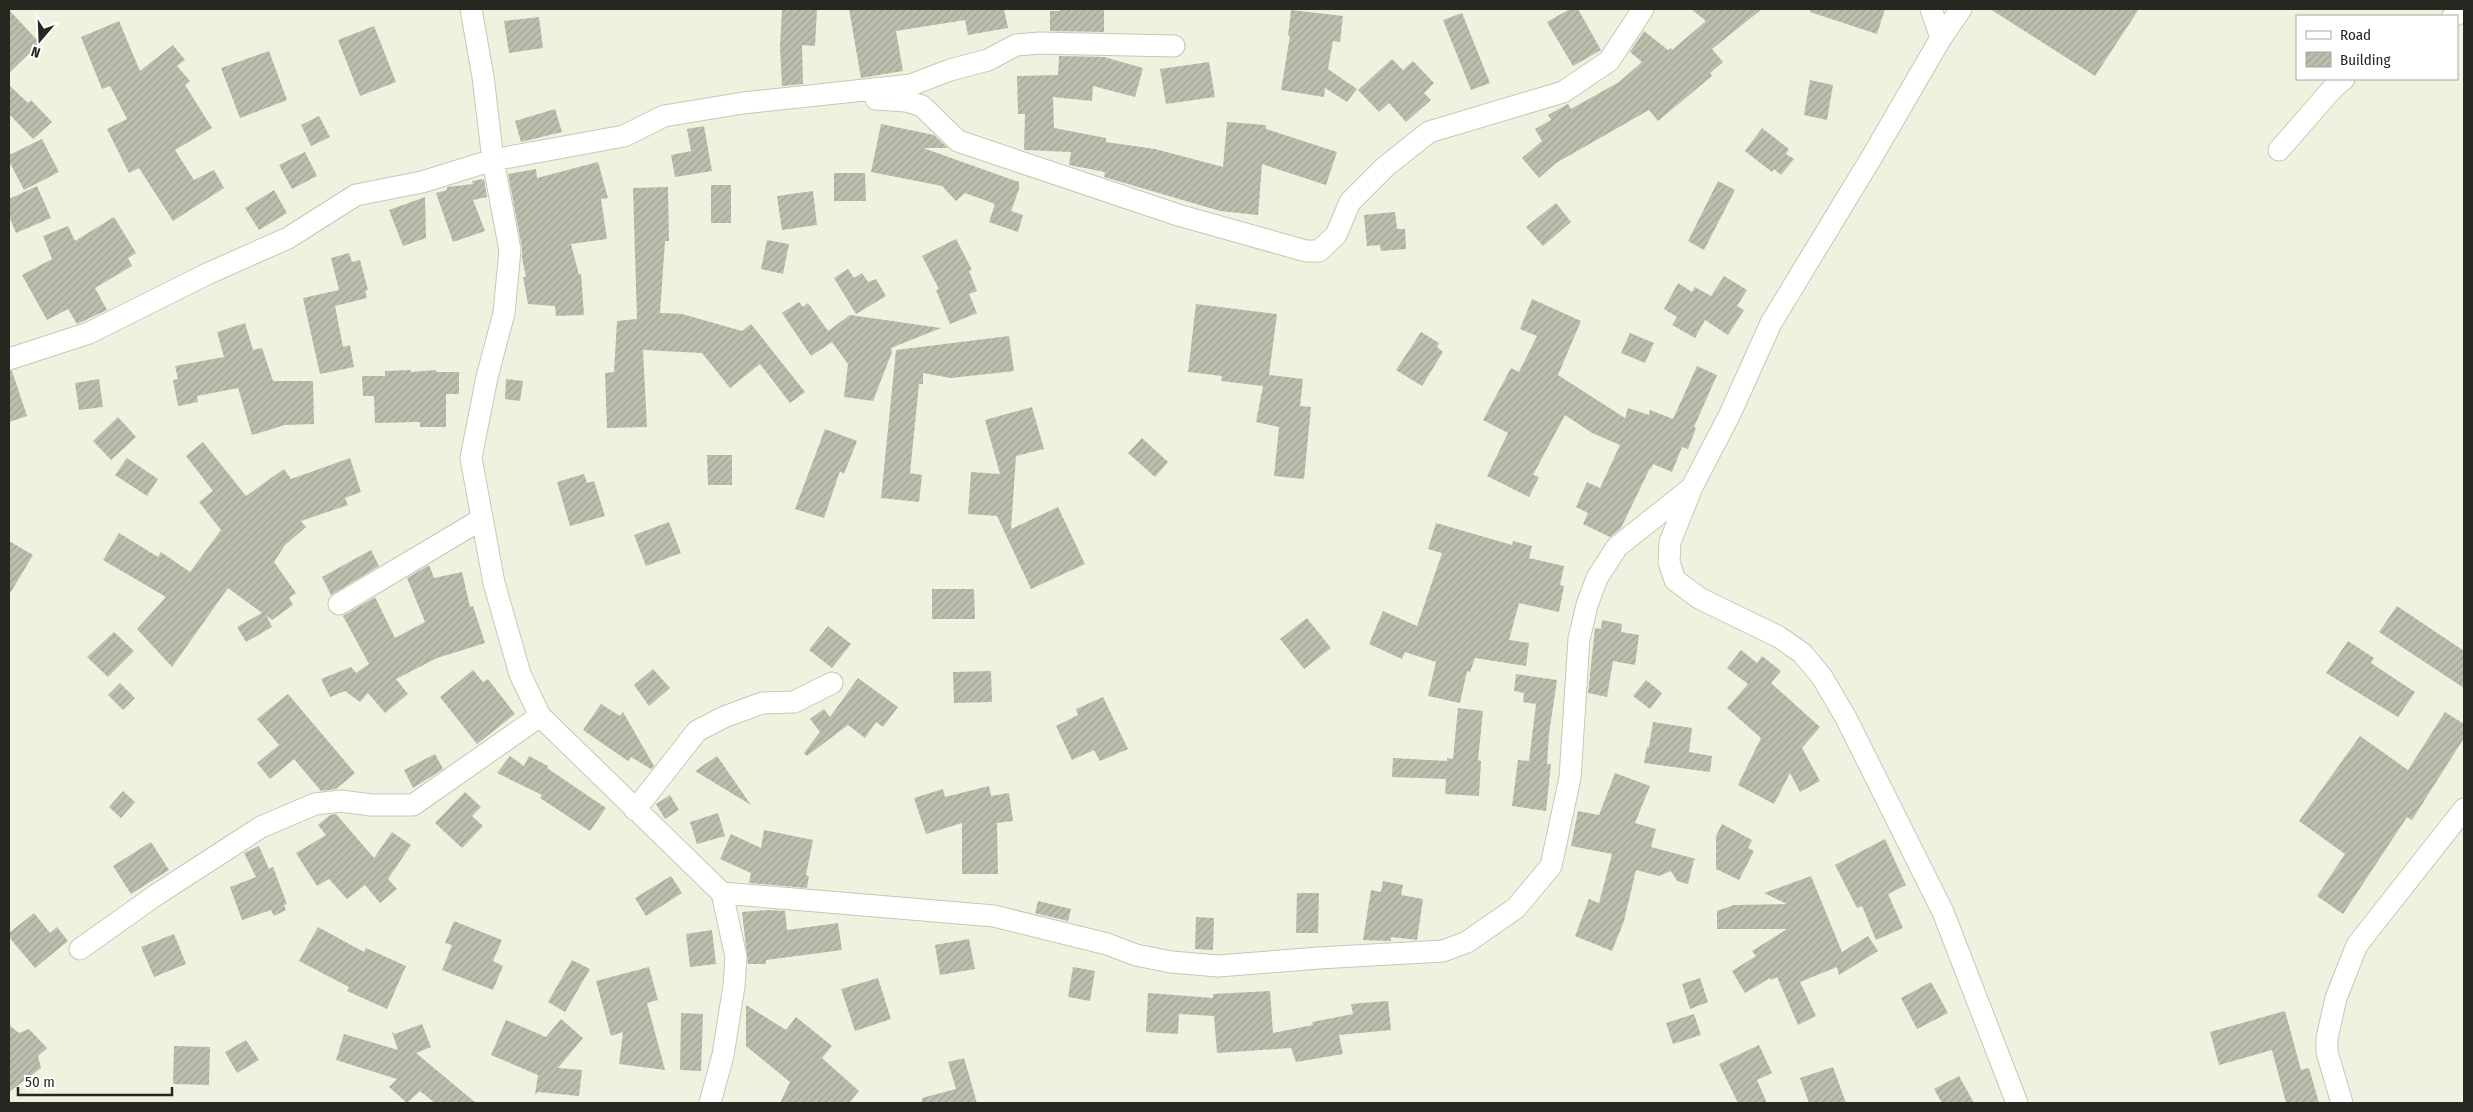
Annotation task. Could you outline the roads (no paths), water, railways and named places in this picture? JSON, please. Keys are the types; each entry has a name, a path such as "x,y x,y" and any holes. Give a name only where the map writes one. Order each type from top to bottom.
{"street":[{"path":"471,9 483,77 493,160 510,250 504,313 486,377 471,458 494,583 520,674 540,716 722,893 736,957 734,986 723,1054 710,1103"},
{"path":"819,95 913,103 922,106 958,141 1178,215 1306,251 1319,252 1336,236 1350,202 1385,167 1428,132 1563,92 1609,62 1643,9"},
{"path":"1931,9 1941,38"},
{"path":"1961,9 1941,38 1874,155 1771,323 1730,414 1692,487 1670,542 1669,562 1675,580 1699,598 1779,637 1802,653 1822,677 1846,718 1943,912 2017,1103"},
{"path":"9,358 89,333 207,274 288,238 356,196 422,182 493,160 624,136 664,116 743,103 911,85 955,68 988,60 1016,45 1040,43 1174,46"},
{"path":"2279,150 2334,87 2343,80"},
{"path":"722,893 994,916 1107,944 1136,955 1170,962 1218,966 1442,951 1468,942 1516,908 1551,866 1570,778 1579,639 1587,605 1597,578 1617,547 1692,487"},
{"path":"339,604 482,519"},
{"path":"635,810 697,731 724,717 762,704 794,702 832,683"},
{"path":"80,949 156,895 261,826 315,804 341,801 414,806 540,716"},
{"path":"2342,1103 2327,1052 2327,1038 2336,998 2357,945 2464,809"}]}
